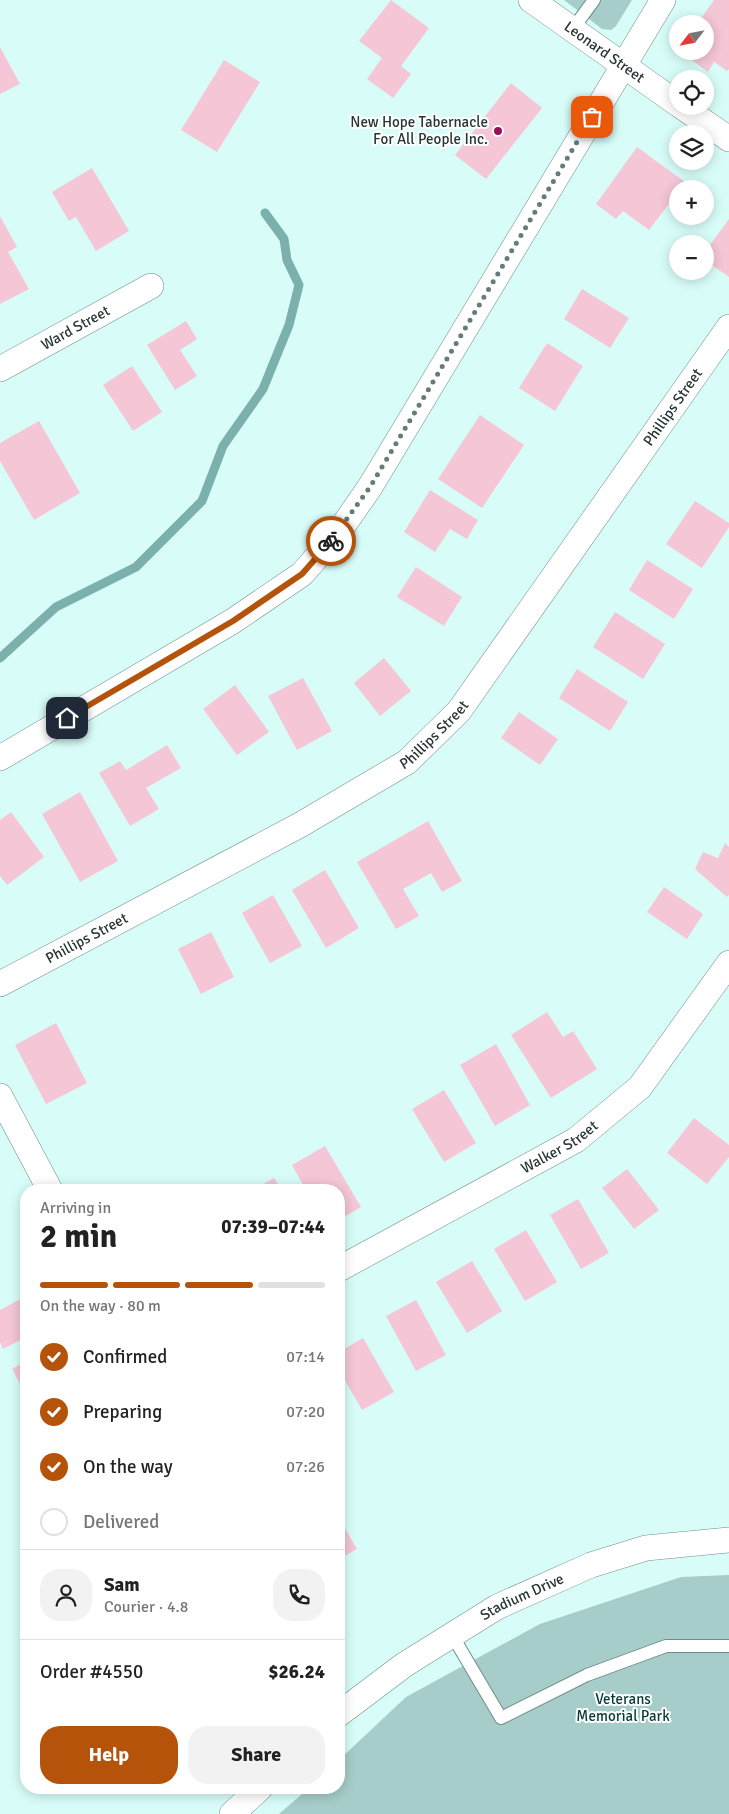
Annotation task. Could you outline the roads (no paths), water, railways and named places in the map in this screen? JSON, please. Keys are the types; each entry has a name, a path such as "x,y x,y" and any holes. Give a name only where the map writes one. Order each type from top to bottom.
{"street":[{"name":"Leonard Street","path":"532,0 669,98"},
{"path":"0,758 233,621 302,574 320,554 338,533 370,487 663,0"},
{"path":"695,115 729,139"},
{"name":"Ward Street","path":"0,369 150,286"},
{"name":"Phillips Street","path":"0,984 300,825 406,762 459,711 729,328"},
{"name":"Walker Street","path":"345,1266 576,1140 640,1087 729,963"},
{"path":"0,1096 47,1184"},
{"name":"Stadium Drive","path":"345,1709 404,1665 497,1607 591,1565 646,1548 729,1540"},
{"path":"232,1814 254,1794"}],"lane":[{"path":"572,30 594,0"},
{"path":"452,1635 501,1718 587,1675 666,1646 729,1646"}],"waterway":[{"path":"0,658 56,607 136,567 202,501 223,446 263,389 289,325 299,285 287,260 284,239 265,213"}],"place":[{"name":"New Hope Tabernacle For All People Inc.","path":"498,131"}],"park label":[{"name":"Veterans Memorial Park","path":"623,1708"}]}
